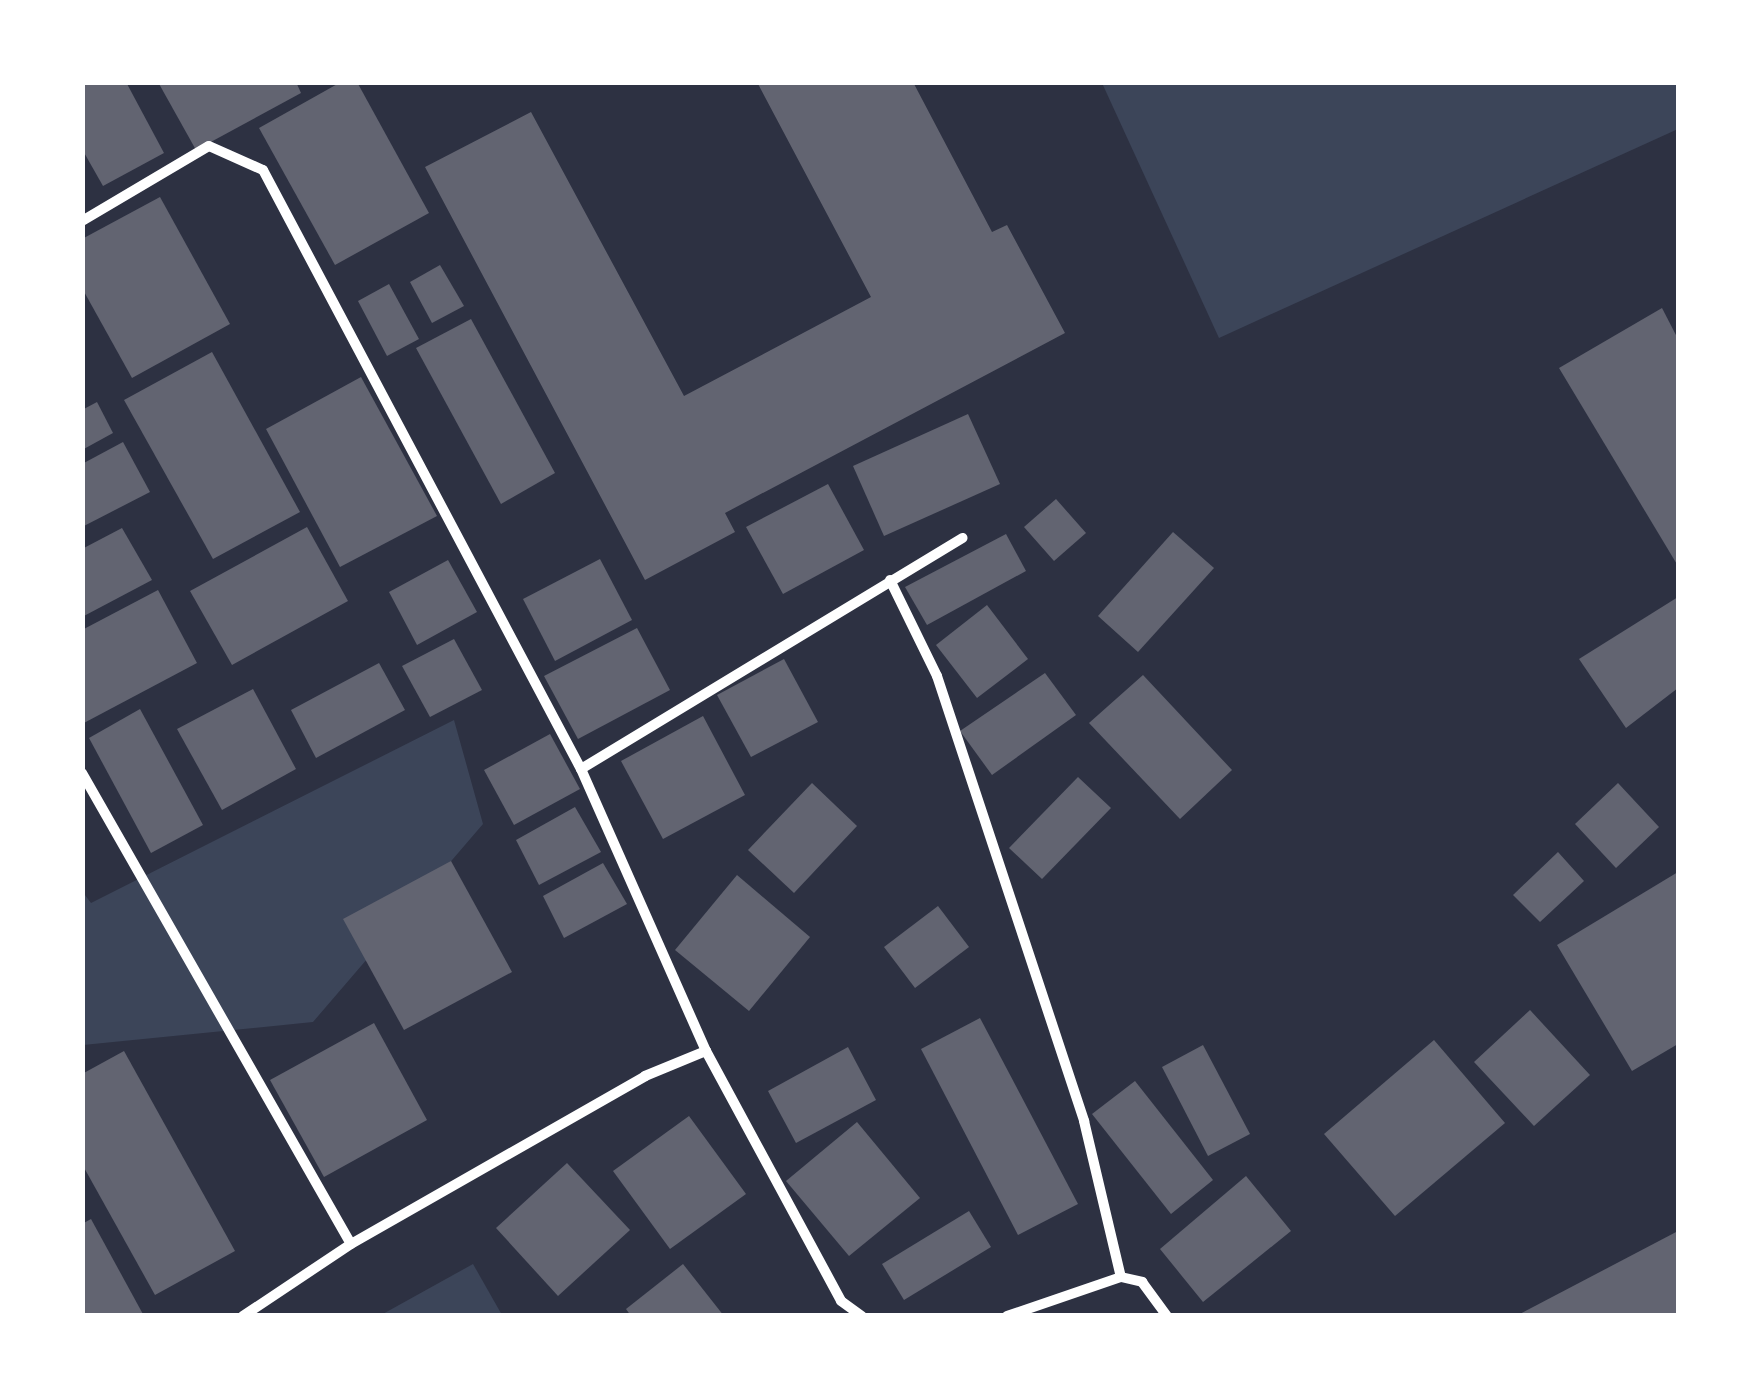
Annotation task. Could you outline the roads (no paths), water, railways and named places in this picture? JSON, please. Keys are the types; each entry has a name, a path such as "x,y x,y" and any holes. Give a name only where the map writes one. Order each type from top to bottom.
{"street":[{"path":"82,221 209,146 264,170 581,769 706,1051 840,1301 862,1316"},
{"path":"581,769 963,538"},
{"path":"890,580 943,695 1084,1122 1121,1277"},
{"path":"82,773 351,1244"},
{"path":"243,1316 351,1244 644,1076 706,1051"},
{"path":"1007,1316 1121,1277 1142,1282 1167,1316"}]}
